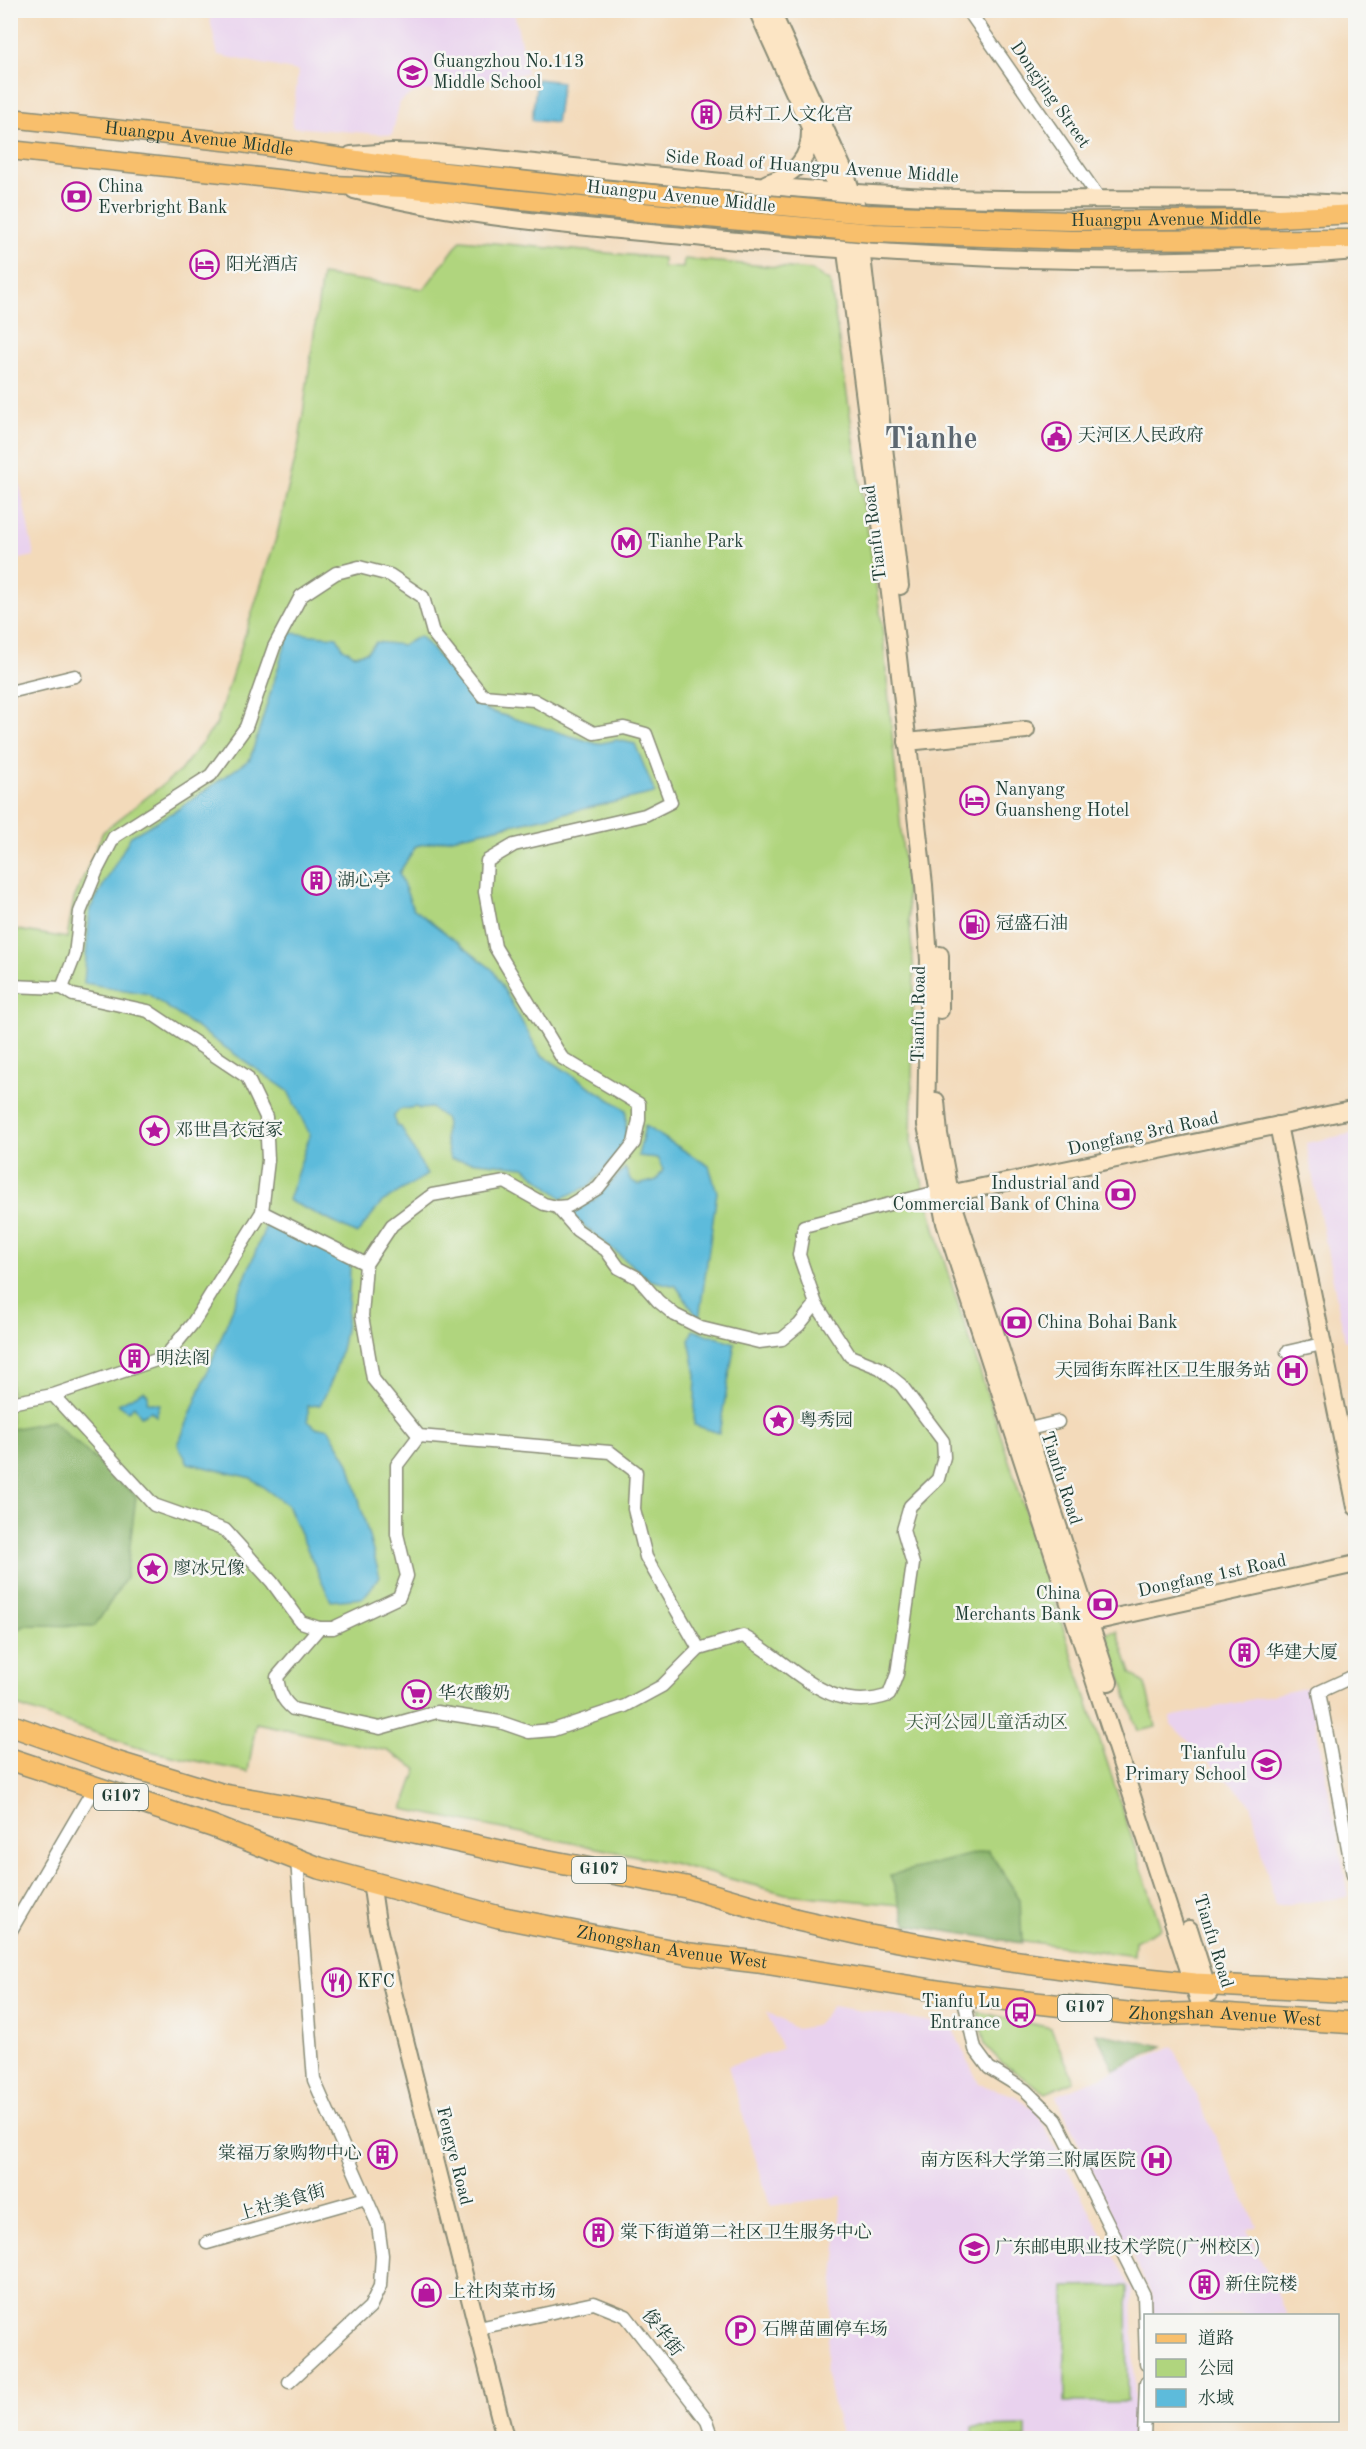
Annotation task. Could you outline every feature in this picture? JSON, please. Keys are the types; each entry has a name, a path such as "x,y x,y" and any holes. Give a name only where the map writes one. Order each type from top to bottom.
{"highway":[{"name":"Zhongshan Avenue West","path":"10,1725 137,1769 244,1800 329,1813 523,1856 686,1887 798,1920 865,1935 1004,1960 1201,1985 1356,1992"},
{"name":"Zhongshan Avenue West","path":"10,1759 212,1826 297,1860 499,1917 690,1954 758,1962 963,1995 1146,2015 1208,2013 1356,2023"}],"main road":[{"path":"757,10 810,126 845,192"},
{"path":"778,14 845,192"},
{"name":"Huangpu Avenue Middle","path":"10,118 208,139 418,169 866,214 1070,221 1256,219 1356,214"},
{"path":"761,184 784,176 801,163 810,146 810,126"},
{"name":"Huangpu Avenue Middle","path":"10,150 333,185 405,188 873,233 1070,240 1356,239"},
{"name":"Side Road of Huangpu Avenue Middle","path":"338,157 423,152 845,192 956,198 1101,201 1241,199 1356,205"},
{"path":"719,239 738,229 745,214 744,198 726,181"},
{"path":"333,185 402,202 447,210 845,251 1042,260 1244,258 1356,251"},
{"name":"Tianfu Road","path":"845,192 845,251 940,952 937,1116 942,1194 1201,1985 1212,2002 1208,2013"},
{"name":"Tianfu Road","path":"845,192 862,252 913,741"},
{"path":"953,257 932,242 929,224 938,208 956,198"},
{"path":"913,741 1026,730"},
{"name":"Dongfang 3rd Road","path":"942,1194 1356,1109"},
{"path":"1278,1125 1356,1507"},
{"name":"Tianfu Road","path":"942,1194 1025,1430 1083,1624"},
{"name":"Dongfang 1st Road","path":"1083,1624 1356,1564"},
{"name":"Fengye Road","path":"371,1881 376,1923 505,2439"}],"street":[{"name":"Dongjing Street","path":"969,10 1101,201"},
{"path":"62,988 75,955 80,912 97,870 114,837 211,775 246,727 274,647 301,596 336,573 359,567 390,575 423,597 433,633 483,696 534,700 594,733 624,728 646,734 671,802 645,815 514,845 488,861 485,892 495,947 562,1058 639,1104 639,1120 634,1143 598,1188 568,1206 557,1207 544,1204 505,1182 432,1195 392,1226 366,1264 362,1316 373,1379 419,1436 610,1452 636,1472 634,1509 646,1557 699,1649"},
{"path":"10,692 75,676"},
{"path":"10,986 62,988 73,995 148,1011 247,1077 266,1117 268,1160 262,1212 193,1323 165,1357 53,1395 10,1403"},
{"path":"320,1628 277,1677 279,1690 285,1702 293,1709 380,1728 437,1712 500,1722 529,1732 573,1726 625,1706 662,1686 699,1649 743,1636 766,1649 807,1683 840,1698 871,1702 889,1695 897,1674 913,1564 903,1530 910,1506 938,1479 944,1456 943,1441 901,1385 880,1368 850,1356 816,1304 799,1255 804,1226 942,1194"},
{"path":"557,1207 577,1230 606,1250 619,1268 638,1278 658,1301 675,1315 701,1328 759,1342 782,1339 799,1325 816,1304"},
{"path":"262,1212 366,1264"},
{"path":"1287,1352 1322,1344"},
{"path":"53,1395 154,1505 225,1530 272,1582 302,1622 320,1628 333,1628 399,1597 406,1576 397,1534 397,1465 419,1436"},
{"path":"1025,1430 1058,1422"},
{"path":"1356,1675 1318,1692 1353,1875 1356,1876"},
{"path":"10,1932 94,1788"},
{"path":"289,2382 370,2307 380,2286 381,2243 378,2225 314,2080 297,1860"},
{"path":"963,1995 975,2049 989,2068 1025,2090 1056,2120 1144,2295 1145,2314"},
{"name":"上社美食街","path":"207,2243 366,2198"},
{"name":"俊华街","path":"479,2328 594,2303 626,2316 707,2421 713,2439"},
{"path":"1144,2439 1145,2422"}],"shaded area":[{"name":"Guangzhou No.113 Middle School","path":"208,11 514,11 527,73 413,93 400,102 392,135 292,127 298,71 218,55"},
{"path":"19,480 34,556 11,561 11,482"},
{"path":"1355,1133 1355,1339 1345,1341 1306,1143"},
{"name":"Tianfulu Primary School","path":"1309,1687 1349,1897 1275,1906 1251,1804 1171,1724 1170,1717"},
{"name":"广东邮电职业技术学院(广州校区)","path":"832,2006 951,2025 979,2084 1015,2096 1036,2111 1132,2290 1136,2438 842,2438 825,2372 842,2196 770,2206 728,2066 782,2049 766,2011 796,2029 815,2026"},
{"name":"南方医科大学第三附属医院","path":"1173,2046 1257,2226 1247,2230 1287,2314 1153,2314 1152,2296 1056,2096"}],"green space":[{"name":"Tianhe Park","path":"461,240 663,258 663,267 683,268 684,259 812,270 830,282 882,625 914,972 911,1142 945,1264 1161,1928 1135,1941 1134,1956 907,1925 900,1905 786,1894 672,1863 403,1809 417,1769 388,1751 256,1723 248,1772 149,1751 11,1704 11,929 67,938 74,899 103,832 180,771 216,725 277,535 299,443 322,275 424,289"},
{"path":"52,1421 136,1496 126,1578 95,1626 26,1625 11,1634 11,1429"},
{"path":"1117,1631 1131,1673 1145,1684 1156,1727 1138,1731 1106,1633"},
{"path":"988,1850 1020,1899 1022,1943 907,1925 890,1875"},
{"path":"978,2012 1051,2028 1074,2081 1046,2093 1002,2063 985,2045"},
{"path":"1096,2033 1163,2046 1114,2070"},
{"path":"1127,2286 1128,2402 1065,2402 1065,2287"},
{"path":"1026,2426 1026,2438 973,2438 973,2427"}],"water":[{"path":"537,79 562,82 556,123 532,120"},
{"path":"289,633 337,637 343,648 354,655 367,652 376,642 403,645 420,636 486,710 597,744 617,740 635,744 655,793 416,846 399,873 413,908 493,970 540,1054 626,1110 626,1147 589,1186 562,1198 524,1167 450,1159 445,1138 446,1119 431,1108 415,1107 399,1110 394,1116 396,1126 401,1127 427,1175 382,1202 357,1234 288,1200 310,1135 288,1091 148,994 84,983 90,909 131,836 177,810 250,759"},
{"path":"645,1126 709,1166 717,1192 699,1319 676,1286 650,1280 570,1214 594,1200 625,1168 630,1179 638,1185 657,1180 663,1170 657,1158 638,1156"},
{"path":"267,1223 350,1262 349,1299 340,1354 335,1372 320,1405 308,1406 308,1421 316,1428 328,1428 349,1463 380,1577 363,1598 331,1601 287,1505 251,1478 188,1463 178,1445"},
{"path":"693,1330 735,1343 719,1433 694,1425 696,1375 689,1340"},
{"path":"144,1391 148,1395 147,1402 160,1404 156,1416 151,1411 141,1416 134,1406 128,1411 118,1404"}],"place":[{"name":"Guangzhou No.113 Middle School","path":"412,72"},
{"name":"员村工人文化宫","path":"706,115"},
{"name":"China Everbright Bank","path":"77,197"},
{"name":"阳光酒店","path":"205,265"},
{"name":"天河区人民政府","path":"1057,436"},
{"name":"Tianhe Park","path":"626,542"},
{"name":"Nanyang Guansheng Hotel","path":"974,800"},
{"name":"湖心亭","path":"316,881"},
{"name":"冠盛石油","path":"975,924"},
{"name":"邓世昌衣冠冢","path":"154,1131"},
{"name":"Industrial and Commercial Bank of China","path":"1121,1194"},
{"name":"China Bohai Bank","path":"1016,1323"},
{"name":"明法阁","path":"135,1359"},
{"name":"天园街东晖社区卫生服务站","path":"1292,1371"},
{"name":"粤秀园","path":"778,1421"},
{"name":"廖冰兄像","path":"152,1569"},
{"name":"China Merchants Bank","path":"1102,1604"},
{"name":"华建大厦","path":"1245,1653"},
{"name":"华农酸奶","path":"417,1694"},
{"name":"Tianfulu Primary School","path":"1267,1764"},
{"name":"KFC","path":"336,1982"},
{"name":"Tianfu Lu Entrance","path":"1021,2012"},
{"name":"棠福万象购物中心","path":"383,2154"},
{"name":"南方医科大学第三附属医院","path":"1157,2161"},
{"name":"棠下街道第二社区卫生服务中心","path":"599,2233"},
{"name":"广东邮电职业技术学院(广州校区)","path":"974,2248"},
{"name":"新住院楼","path":"1204,2285"},
{"name":"上社肉菜市场","path":"427,2292"},
{"name":"石牌苗圃停车场","path":"741,2330"}],"district":[{"name":"Tianhe","path":"931,440"}],"park label":[{"name":"天河公园儿童活动区","path":"987,1723"}]}
